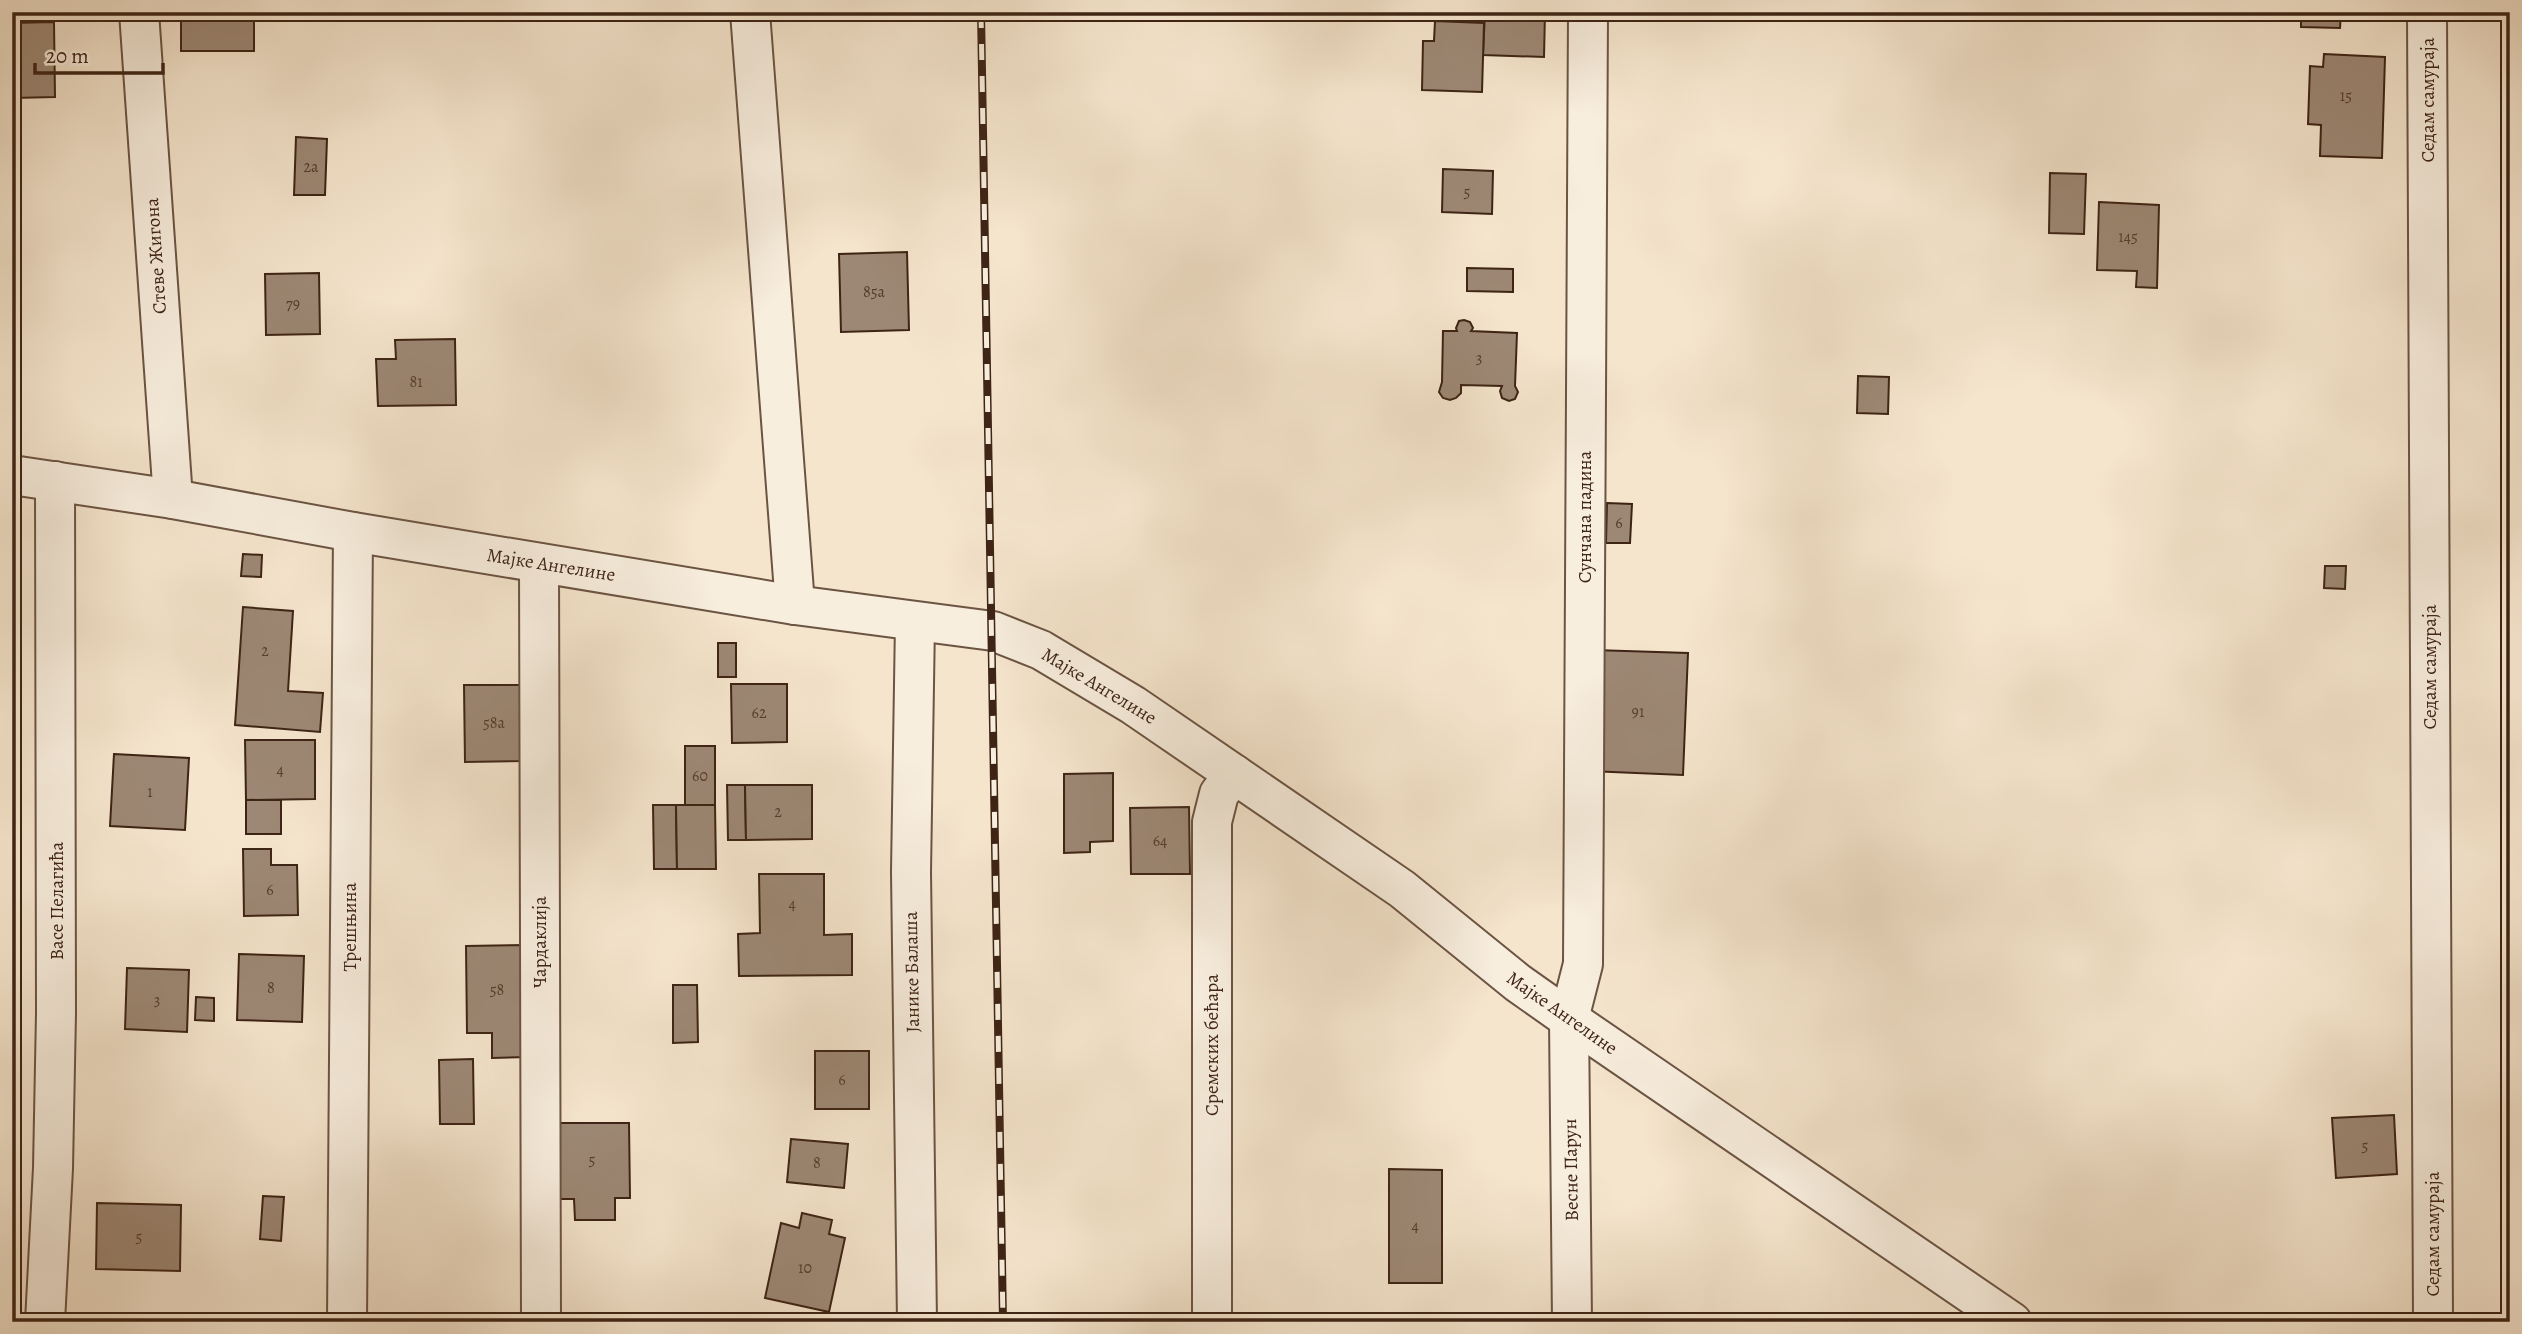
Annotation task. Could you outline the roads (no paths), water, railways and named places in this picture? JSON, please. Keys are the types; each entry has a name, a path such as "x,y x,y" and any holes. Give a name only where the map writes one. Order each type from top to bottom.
{"street":[{"name":"Стеве Жигона","path":"139,12 173,499"},
{"path":"750,12 795,606"},
{"name":"Сунчана падина","path":"1569,1019 1583,964 1588,12"},
{"name":"Седам самураја","path":"2427,12 2433,1322"},
{"name":"Мајке Ангелине","path":"12,475 173,499 353,533 795,606 993,631 1041,650 1133,705 1402,889 1518,983 2007,1320"},
{"name":"Васе Пелагића","path":"45,1322 53,1168 56,1013 55,481"},
{"name":"Трешњина","path":"347,1322 353,533"},
{"name":"Чардаклија","path":"539,562 541,1322"},
{"name":"Јанике Балаша","path":"915,622 911,872 917,1322"},
{"name":"Сремских бећара","path":"1212,1322 1212,822 1219,794 1234,774"},
{"name":"Весне Парун","path":"1569,1019 1573,1322"}],"railway":[{"path":"981,12 1003,1322"}]}
